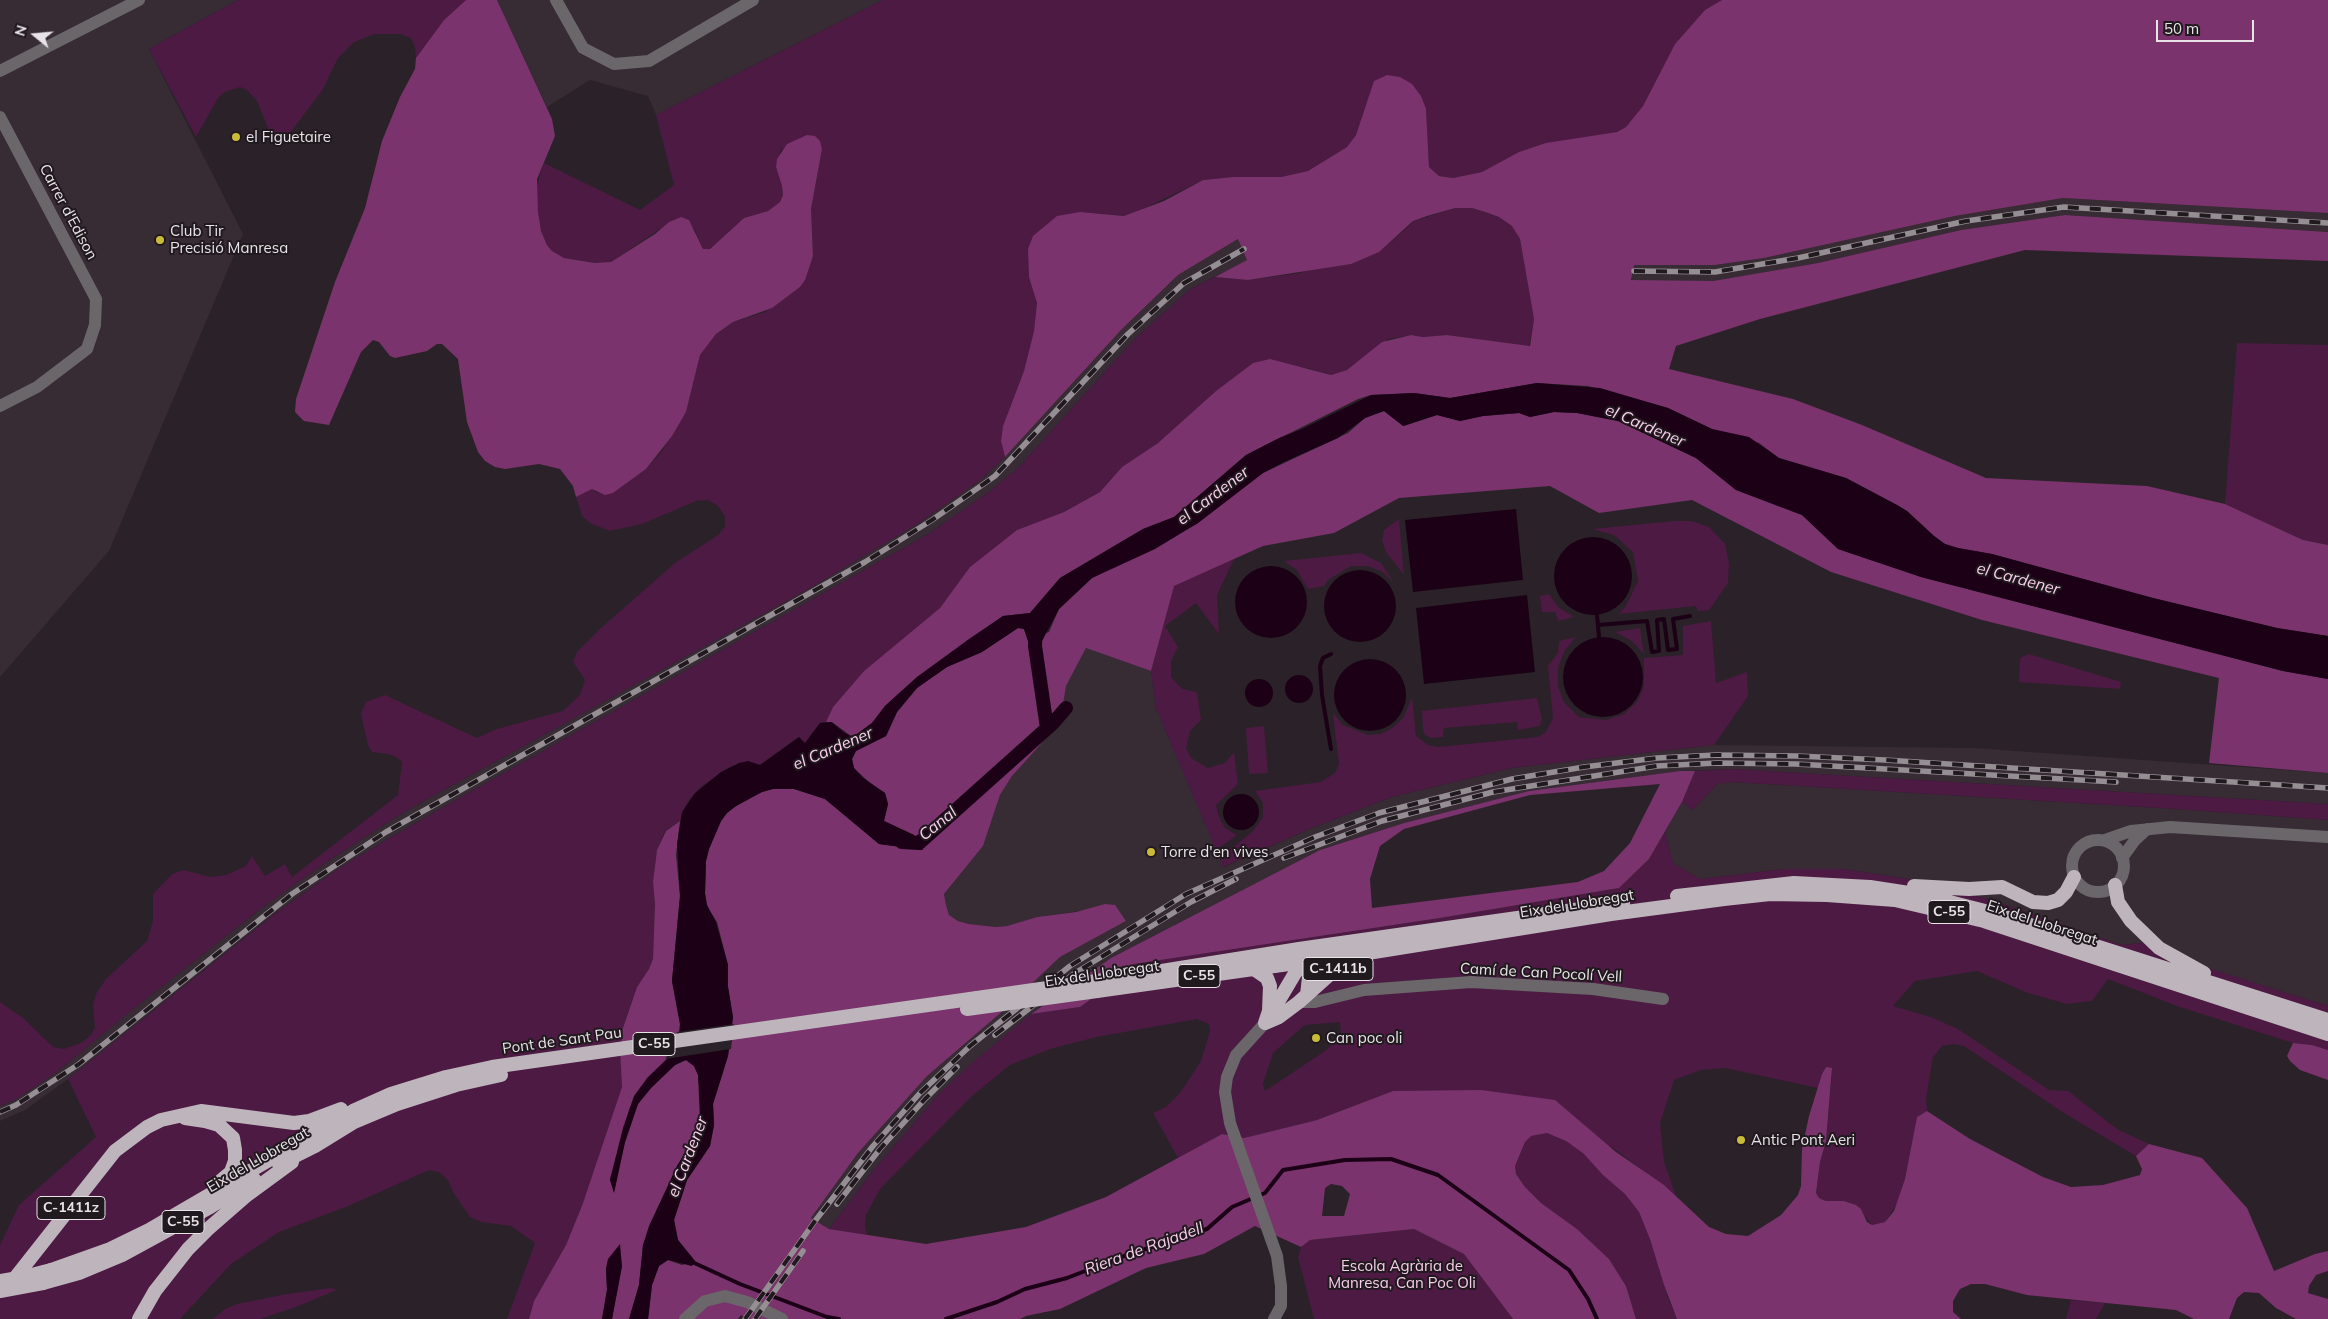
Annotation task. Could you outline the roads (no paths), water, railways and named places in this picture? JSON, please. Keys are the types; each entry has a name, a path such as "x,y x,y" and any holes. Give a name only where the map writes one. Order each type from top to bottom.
{"highway":[{"path":"1824,884 1862,879 1920,887 1969,889 2002,887 2033,902 2048,903 2058,900 2066,892 2074,877"},
{"name":"Eix del Llobregat","path":"1374,946 1553,911 1768,884 1824,884 1897,890 1961,904 2328,1020"},
{"path":"2115,885 2118,902 2131,921 2159,948 2193,969 2271,1002"},
{"name":"Eix del Llobregat","path":"815,1026 967,1009 1097,991 1252,963 1770,894 1871,897 1919,904 1984,921 2328,1034"},
{"name":"C-1411b","path":"1267,1017 1308,954 1374,946"},
{"name":"C-1411b","path":"1267,1017 1279,1018 1329,975 1349,964 1365,961 1374,946"},
{"name":"C-1411b","path":"1252,963 1292,956 1302,961 1307,967 1308,972 1303,999"},
{"path":"1252,963 1267,978 1270,986 1267,1017"},
{"name":"Eix del Llobregat","path":"815,1026 977,998 1118,978 1193,964 1252,963"},
{"name":"Pont de Sant Pau","path":"493,1072 815,1026"},
{"name":"Eix del Llobregat","path":"0,1281 51,1270 110,1249 149,1230 353,1111 391,1094 446,1077 493,1072"},
{"name":"Eix del Llobregat","path":"0,1293 79,1273 122,1255 210,1207 288,1158 315,1146 354,1122 427,1093 493,1072"},
{"path":"177,1117 208,1111 274,1122 294,1123 330,1114 369,1096 391,1094"},
{"path":"149,1230 166,1213 220,1182 231,1172 235,1162 233,1138 226,1130 204,1121 177,1117"},
{"name":"C-1411z","path":"0,1293 32,1258 115,1151 147,1127 177,1117"},
{"path":"139,1319 164,1279 208,1228 247,1195 315,1146"}],"street":[{"path":"0,71 139,0"},
{"path":"556,0 583,48 614,64 649,61 753,0"},
{"name":"Carrer d'Edison","path":"0,117 96,299 95,325 88,349 37,387 0,406"},
{"path":"2105,840 2147,829 2183,827 2328,837"},
{"path":"2122,858 2135,840 2147,829"},
{"path":"2095,839 2105,840 2114,844 2122,858 2122,874 2115,885 2106,890 2093,891 2080,885 2074,877 2072,860 2079,847 2095,839"},
{"name":"Camí de Can Pocolí Vell","path":"1303,999 1315,1002 1364,990 1471,982 1593,989 1663,999"},
{"name":"C-1411b","path":"1267,1017 1236,1055 1227,1078 1226,1104 1234,1133 1277,1256 1281,1286 1281,1306 1274,1319"},
{"path":"685,1319 705,1301 725,1296 748,1302 782,1319"}],"water":[{"name":"el Cardener","path":"1537,383 1600,388 1668,408 1712,429 1749,437 1779,458 1846,478 1897,505 1907,511 1945,544 1992,554 2153,598 2277,628 2328,636 2328,679 2283,671 1921,577 1838,549 1802,515 1736,490 1696,458 1618,421 1577,413 1554,412 1530,417 1519,413 1483,416 1460,421 1437,415 1403,426 1384,411 1365,418 1338,438 1263,473 1198,523 1155,549 1092,578 1059,609 1042,641 1033,644 1028,641 1024,629 1018,628 982,652 947,667 917,688 897,712 886,736 856,751 852,759 854,768 862,777 885,793 888,804 884,821 914,835 923,850 879,844 825,799 794,789 773,789 762,792 727,813 721,821 709,849 706,861 705,893 707,905 716,922 728,965 728,987 733,1017 728,1056 713,1104 714,1125 710,1146 687,1180 674,1220 678,1240 695,1261 692,1266 668,1260 659,1266 652,1285 648,1319 629,1319 639,1285 643,1245 649,1226 677,1166 688,1148 700,1118 698,1075 694,1066 686,1060 675,1065 651,1088 638,1104 625,1142 614,1193 610,1180 623,1128 634,1096 648,1077 671,1055 679,1037 680,1024 672,981 680,896 677,844 682,812 695,793 721,772 739,763 748,761 760,765 799,737 805,743 820,723 831,722 851,736 857,734 872,723 885,706 917,677 969,639 1003,616 1030,613 1060,578 1143,529 1174,517 1246,455 1279,438 1302,429 1371,395 1414,393 1450,398"},
{"path":"1516,509 1523,580 1413,592 1405,520"},
{"path":"1593,537 1608,540 1621,548 1629,561 1632,576 1629,591 1621,604 1608,612 1593,615 1578,612 1565,604 1557,591 1554,576 1557,561 1565,548 1578,540"},
{"path":"1271,566 1291,572 1301,582 1307,602 1301,622 1291,632 1271,638 1251,632 1241,622 1235,602 1241,582 1251,572"},
{"path":"1360,570 1380,576 1390,586 1396,606 1390,626 1380,636 1360,642 1340,636 1330,626 1324,606 1330,586 1340,576"},
{"path":"1527,595 1535,672 1424,684 1416,608"},
{"path":"1603,637 1618,640 1631,649 1640,662 1643,677 1640,692 1631,705 1618,714 1603,717 1588,714 1575,705 1566,692 1563,677 1566,662 1575,649 1588,640"},
{"path":"1370,659 1390,665 1400,675 1406,695 1400,715 1390,725 1370,731 1350,725 1340,715 1334,695 1340,675 1350,665"},
{"path":"1299,675 1309,679 1313,689 1309,699 1299,703 1289,699 1285,689 1289,679"},
{"path":"1259,679 1269,683 1273,693 1269,703 1259,707 1249,703 1245,693 1249,683"},
{"path":"1241,794 1248,795 1254,799 1258,805 1258,819 1254,825 1248,829 1241,830 1234,829 1228,825 1224,819 1223,812 1224,805 1228,799 1234,795"},
{"path":"620,1244 622,1266 612,1319 602,1319 607,1290 606,1268 608,1259"}],"waterway":[{"path":"1597,615 1599,637"},
{"path":"1598,625 1647,621 1652,652 1659,651 1657,620 1664,619 1668,650 1677,649 1673,619 1690,616"},
{"name":"Canal","path":"1036,627 1035,646 1047,728"},
{"path":"1331,654 1323,658 1320,666 1322,695 1331,749"},
{"name":"Canal","path":"902,842 919,843 1053,723 1066,708"},
{"name":"Riera de Rajadell","path":"946,1319 997,1302 1025,1289 1067,1278 1124,1256 1207,1229 1232,1207 1265,1193 1283,1170 1345,1160 1391,1159 1438,1175 1569,1270 1588,1299 1597,1319"},
{"name":"Riera de Rajadell","path":"690,1261 740,1284 827,1317 839,1319"}],"railway":[{"path":"1634,271 1715,272 1798,258 1966,221 2064,207 2328,223"},
{"path":"0,1112 16,1105 79,1064 292,894 386,832 865,562 932,520 995,476 1128,334 1184,283 1244,249"},
{"path":"745,1319 815,1221 873,1146 920,1093 970,1046 1070,966 1186,894 1315,837 1379,813 1512,779 1584,767 1657,758 1716,755 1885,760 2328,788"},
{"path":"1284,858 1382,821 1493,792 1657,766 1717,763 1796,764 2116,782"},
{"path":"995,1035 1075,973 1191,902 1236,879"},
{"path":"837,1204 880,1149 957,1067"},
{"path":"755,1319 803,1251"}],"place":[{"name":"el Figuetaire","path":"236,137"},
{"name":"Club Tir Precisió Manresa","path":"160,240"},
{"name":"Torre d'en vives","path":"1151,852"},
{"name":"Can poc oli","path":"1316,1038"},
{"name":"Antic Pont Aeri","path":"1741,1140"}],"park label":[{"name":"Escola Agrària de Manresa, Can Poc Oli","path":"1402,1274"}]}
